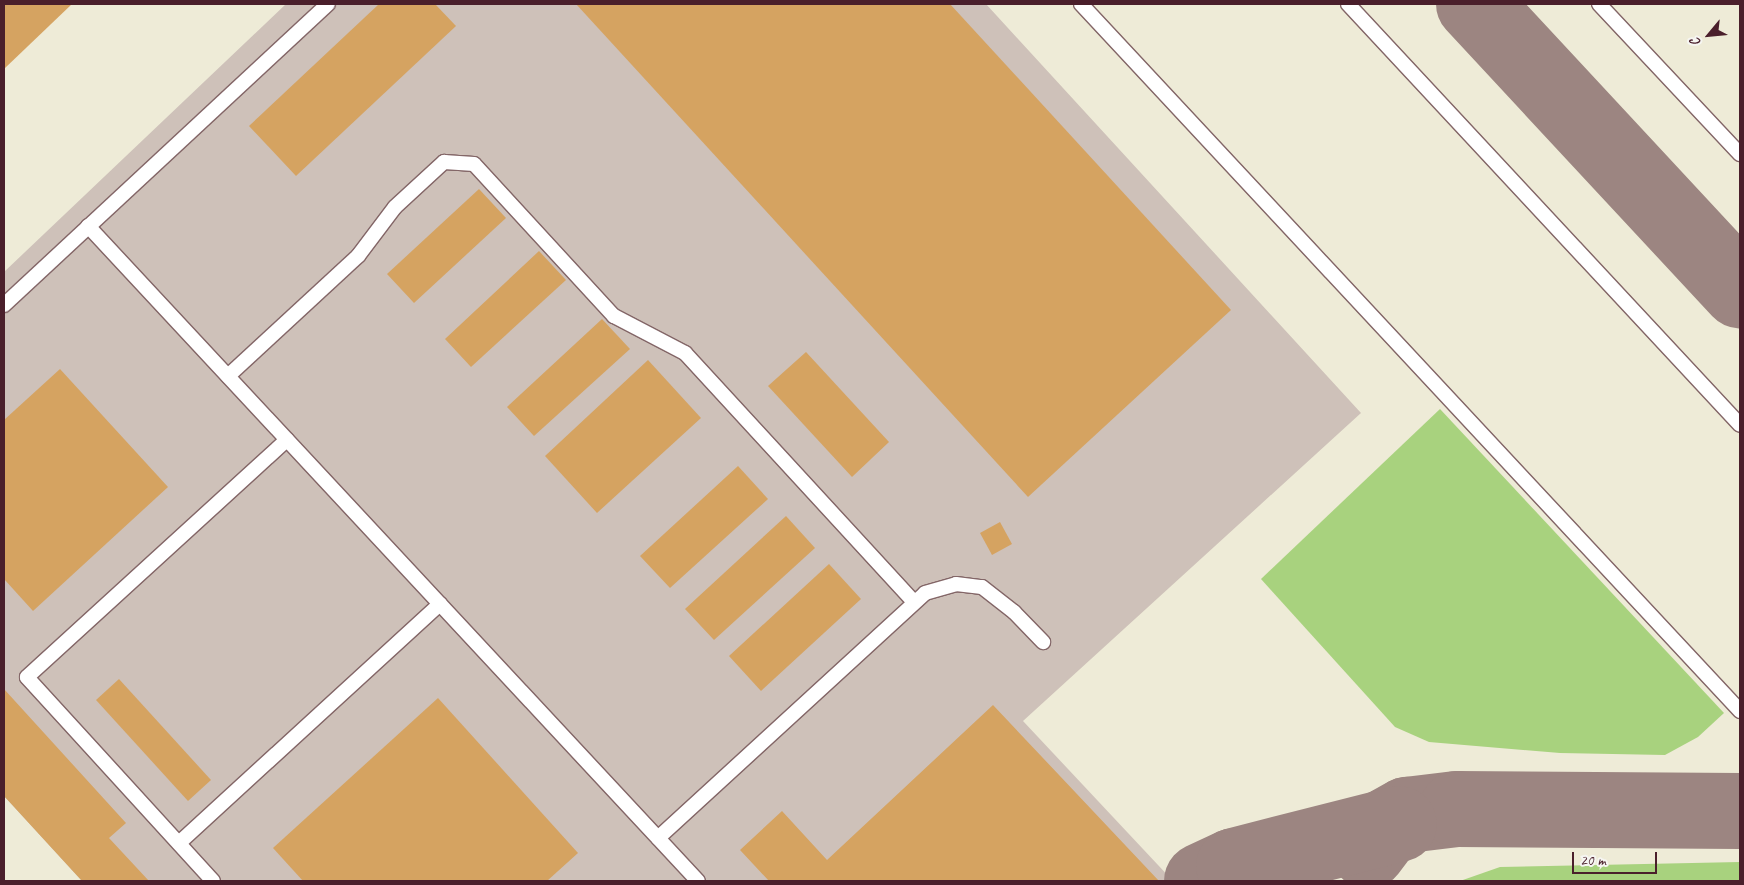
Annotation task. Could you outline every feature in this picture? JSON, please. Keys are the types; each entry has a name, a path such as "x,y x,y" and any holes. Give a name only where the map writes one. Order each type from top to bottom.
{"lane":[{"path":"4,305 328,4"},
{"path":"1081,4 1740,711"},
{"path":"1348,4 1740,425"},
{"path":"1599,4 1740,154"},
{"path":"228,376 358,256 395,207 444,162 474,164 614,316 685,353 914,602"},
{"path":"88,226 698,881"},
{"path":"213,881 27,678 287,440"},
{"path":"658,838 925,593 956,584 982,587 1014,612 1043,642"},
{"path":"179,844 440,604"}],"shaded area":[{"path":"286,4 986,4 1361,413 1023,721 1173,881 82,881 4,796 4,272"}],"green space":[{"path":"1440,409 1724,713 1698,737 1665,755 1560,753 1429,742 1395,727 1261,579"},
{"path":"1740,862 1740,881 1460,881 1500,867"}],"building":[{"path":"4,4 72,4 4,69"},
{"path":"379,4 435,4 456,26 296,176 249,126"},
{"path":"576,4 950,4 1231,310 1028,497"},
{"path":"479,189 506,218 414,303 387,274"},
{"path":"539,251 566,280 471,367 445,339"},
{"path":"602,319 630,349 534,436 507,407"},
{"path":"806,352 889,442 852,477 768,386"},
{"path":"648,360 701,418 597,513 545,456"},
{"path":"60,369 168,487 33,611 4,579 4,420"},
{"path":"738,466 768,499 670,588 640,556"},
{"path":"786,516 815,548 714,640 685,609"},
{"path":"1000,522 1012,544 992,555 980,533"},
{"path":"829,564 861,599 761,691 729,656"},
{"path":"119,679 211,780 188,801 96,700"},
{"path":"4,689 126,823 109,838 149,881 82,881 4,796"},
{"path":"438,698 578,853 547,881 303,881 273,848"},
{"path":"993,705 1159,881 769,881 740,850 782,811 827,860"}],"taxiway":[{"path":"1474,4 1740,290"},
{"path":"1368,851 1387,826 1407,815 1457,809 1740,811"},
{"path":"1202,881 1234,866 1399,824"}]}
